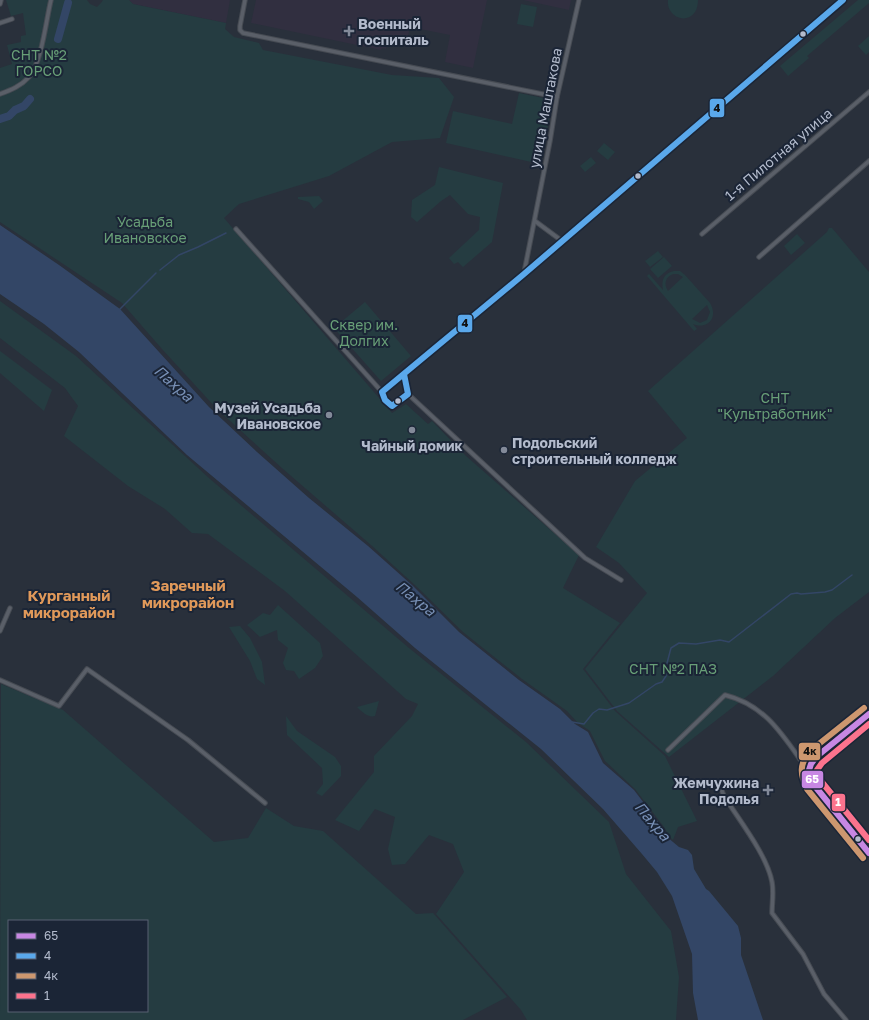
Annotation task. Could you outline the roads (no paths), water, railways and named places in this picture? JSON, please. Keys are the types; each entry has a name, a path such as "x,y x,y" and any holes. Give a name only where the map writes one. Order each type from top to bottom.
{"main road":[{"path":"869,714 810,762 809,768 810,777 818,790 869,853"}],"street":[{"path":"0,4 1,0"},
{"path":"0,94 13,90 30,77 41,48 50,0"},
{"path":"245,0 240,26 240,30 243,33 557,97"},
{"name":"улица Маштакова","path":"524,274 557,97 579,0"},
{"path":"382,392 524,274 843,0"},
{"path":"0,23 12,19"},
{"name":"1-я Пилотная улица","path":"702,234 869,92"},
{"path":"760,257 869,161"},
{"path":"535,220 562,241"},
{"path":"236,229 382,392 382,396 389,404 392,406 408,394"},
{"path":"404,374 408,394 585,558 621,580"},
{"path":"0,631 10,608"},
{"path":"0,680 59,706 87,669 188,740 265,803"},
{"path":"668,750 726,695 737,698 754,707 768,717 804,764 809,768"},
{"path":"720,786 724,796 768,867 773,890 772,913 803,954 824,994 846,1020"}],"water":[{"name":"Пахра","path":"0,225 120,309 209,407 257,452 413,586 459,632 519,680 560,709 575,724 588,732 603,763 634,790 662,827 667,837 679,847 688,850 692,855 694,869 706,889 738,926 741,938 741,955 763,1020 698,1020 693,993 692,954 672,896 657,872 603,809 541,749 415,648 357,597 187,455 79,352 44,324 0,294"}],"waterway":[{"path":"58,39 68,3"},
{"path":"0,119 9,116 15,110 24,106 30,99"},
{"path":"160,270 179,255 226,233"},
{"path":"120,309 156,273"},
{"path":"572,722 584,724 593,713 599,709 607,710 629,703 656,684 662,682 666,676 666,667 671,648 679,643 696,644 720,640 729,642 791,594 825,592 832,590 852,575"}],"place":[{"name":"Военный госпиталь","path":"349,31"},
{"name":"Музей Усадьба Ивановское","path":"329,415"},
{"name":"Чайный домик","path":"412,430"},
{"name":"Подольский строительный колледж","path":"504,450"},
{"name":"Жемчужина Подолья","path":"768,790"}],"district":[{"name":"Заречный микрорайон","path":"188,594"},
{"name":"Курганный микрорайон","path":"69,604"}],"park label":[{"name":"СНТ №2 ГОРСО","path":"39,62"},
{"name":"Усадьба Ивановское","path":"145,230"},
{"name":"Сквер им. Долгих","path":"364,332"},
{"name":"СНТ \"Культработник\"","path":"775,406"},
{"name":"СНТ №2 ПАЗ","path":"673,668"}]}
